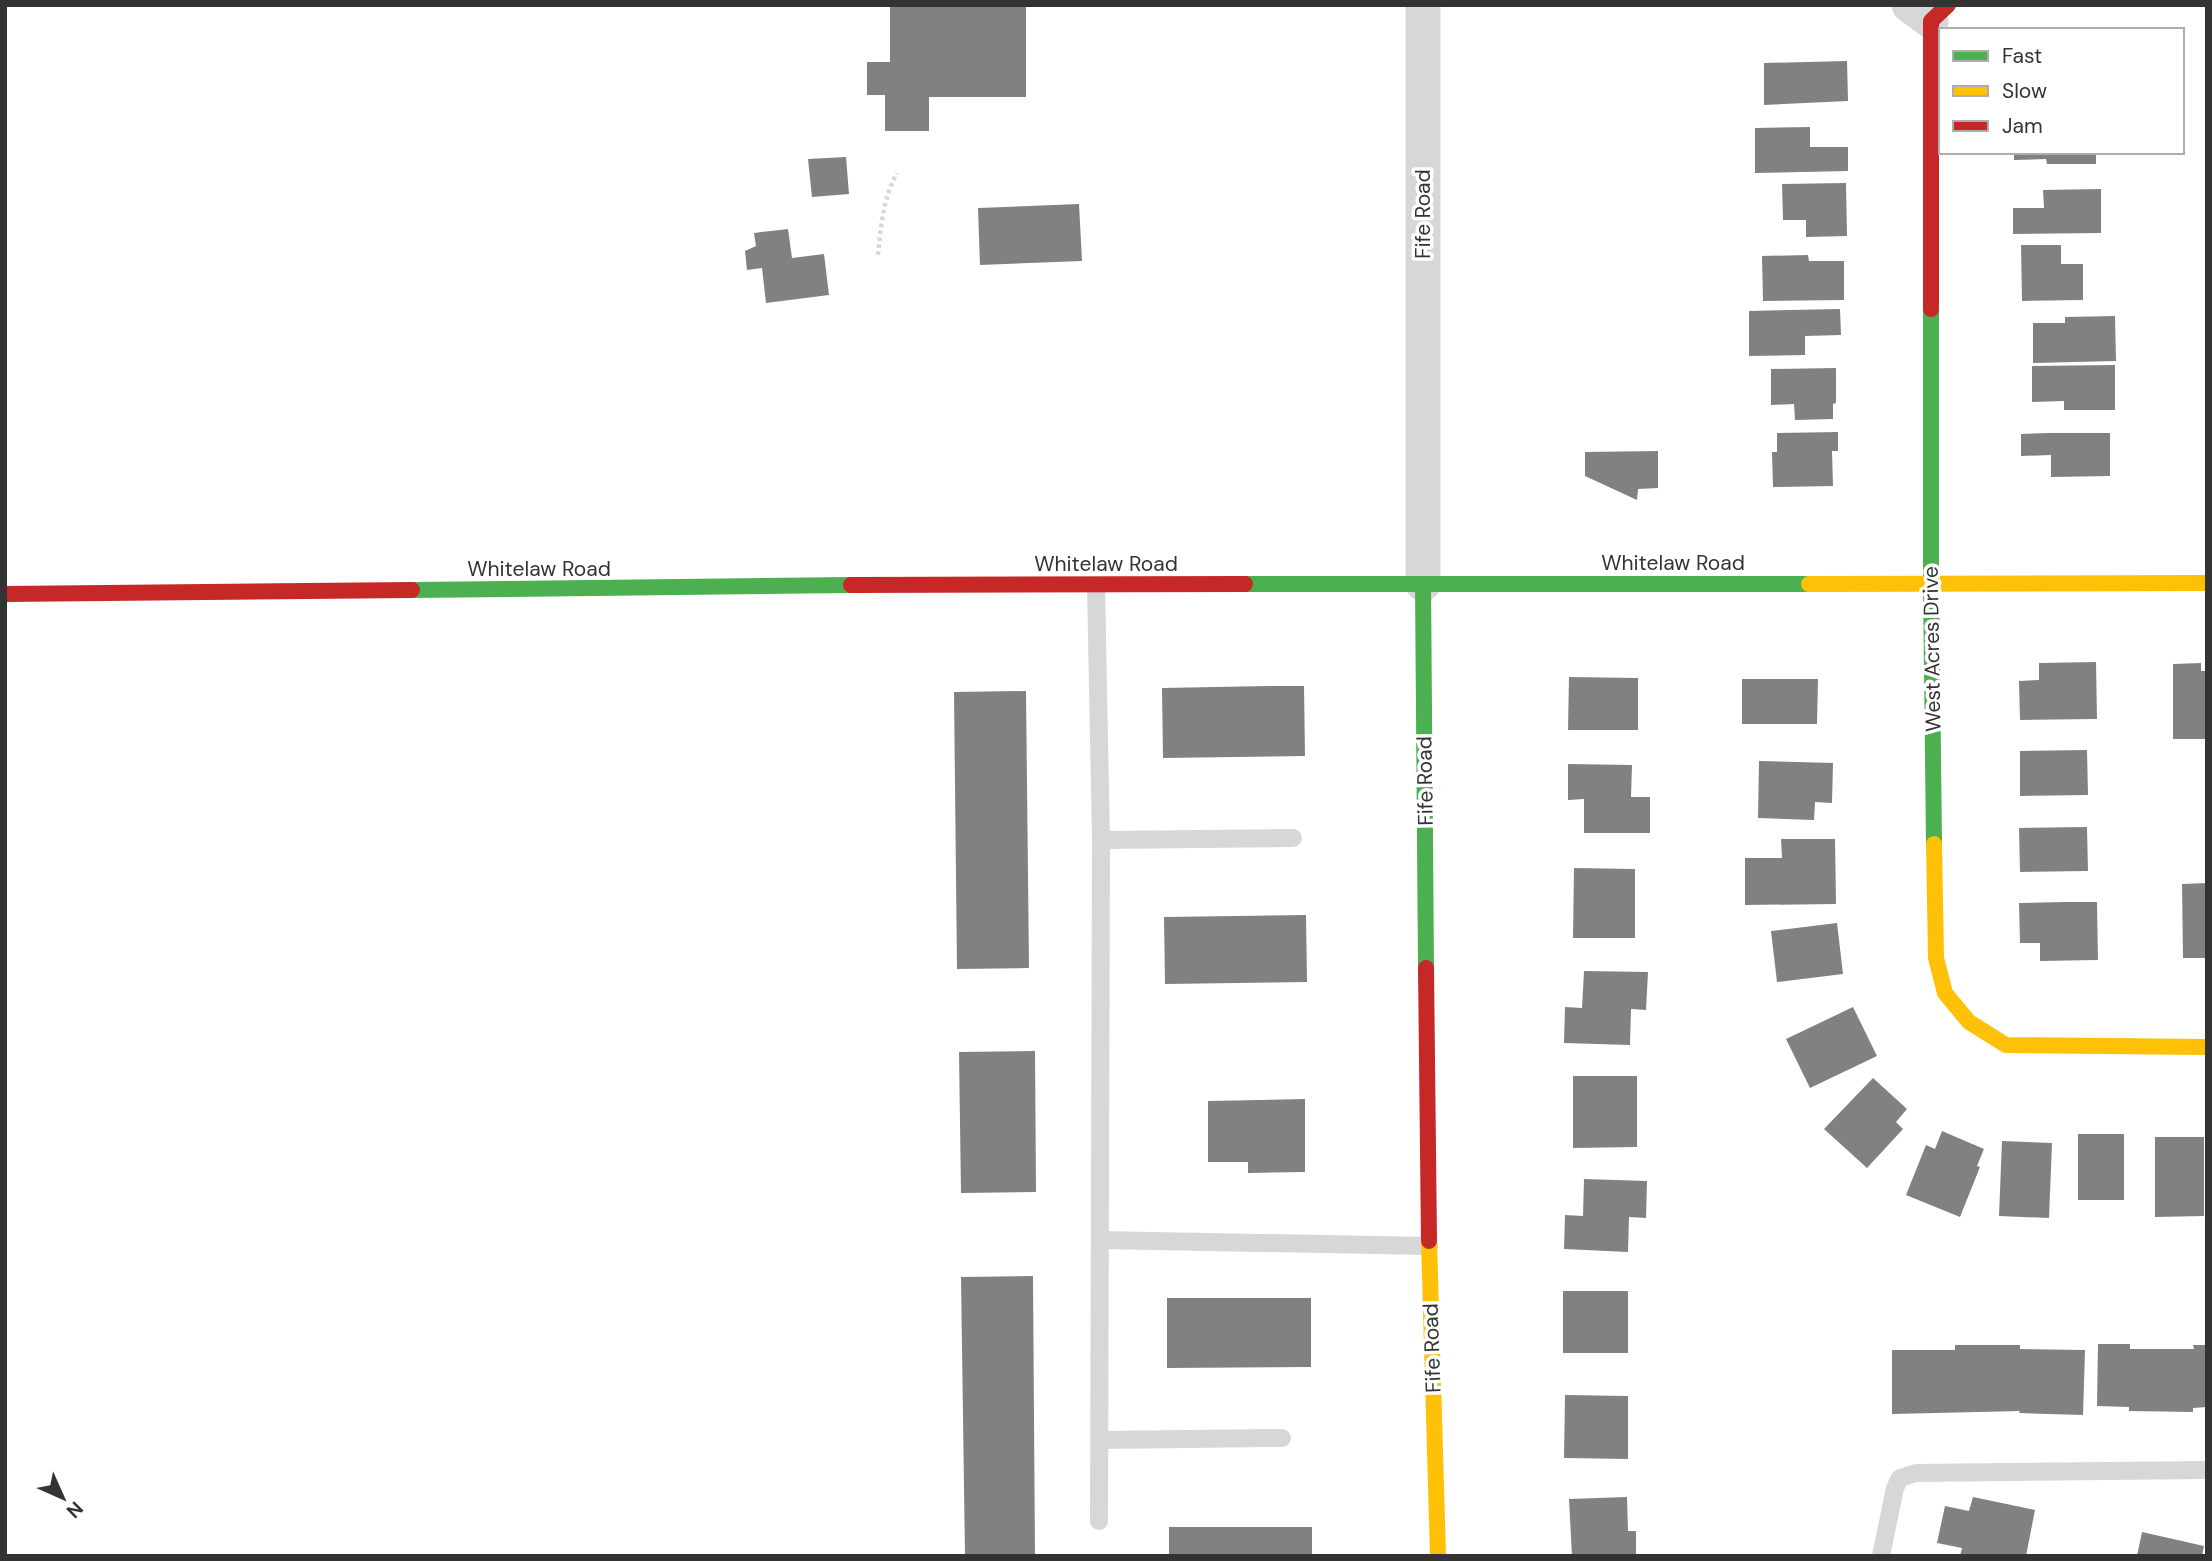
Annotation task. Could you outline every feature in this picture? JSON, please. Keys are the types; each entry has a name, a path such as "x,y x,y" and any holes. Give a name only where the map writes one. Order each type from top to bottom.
{"street":[{"name":"Fife Road","path":"1423,5 1423,584 1429,1246 1438,1556"},
{"name":"West Acres Drive","path":"1929,11 1931,583 1936,958 1945,993 1969,1023 2006,1045 2207,1047"},
{"name":"Whitelaw Road","path":"5,594 879,585 2207,583"}],"lane":[{"path":"1096,586 1101,840 1099,1521"},
{"path":"1101,840 1293,838"},
{"path":"1101,1240 1429,1246"},
{"path":"1100,1440 1282,1438"},
{"path":"1881,1556 1895,1488 1900,1478 1916,1473 2207,1470"}],"path":[{"path":"878,255 881,215 887,191 897,173"}],"building":[{"path":"890,5 1026,5 1026,97 929,97 929,131 885,131 885,95 867,95 867,62 890,62"},
{"path":"1847,61 1848,101 1764,105 1764,63"},
{"path":"1810,127 1810,147 1848,147 1848,171 1755,173 1755,128"},
{"path":"2014,154 2096,154 2096,164 2047,164 2046,159 2014,160"},
{"path":"846,157 849,194 812,197 808,159"},
{"path":"1846,183 1847,236 1806,237 1806,220 1783,220 1782,184"},
{"path":"2101,189 2101,233 2013,234 2013,208 2044,208 2043,190"},
{"path":"1079,204 1082,261 980,265 978,208"},
{"path":"788,229 792,258 824,254 829,295 766,303 762,268 747,270 745,251 756,246 754,233"},
{"path":"2021,245 2061,245 2061,264 2083,264 2083,300 2022,301"},
{"path":"1808,255 1809,261 1844,261 1844,300 1763,301 1762,256"},
{"path":"1840,309 1841,335 1805,336 1805,355 1749,356 1749,311"},
{"path":"2115,316 2116,361 2033,363 2033,323 2065,323 2065,317"},
{"path":"2115,365 2115,410 2064,410 2064,401 2032,402 2032,366"},
{"path":"1836,368 1833,419 1795,420 1794,404 1771,405 1771,369"},
{"path":"1838,432 1838,451 1832,451 1833,486 1773,487 1772,452 1777,452 1777,433"},
{"path":"2110,433 2110,476 2051,477 2051,455 2021,456 2021,434"},
{"path":"1658,451 1658,488 1638,489 1637,500 1585,476 1585,452"},
{"path":"2096,662 2097,719 2020,720 2019,681 2039,680 2039,663"},
{"path":"2201,663 2201,671 2207,671 2207,739 2173,739 2173,664"},
{"path":"1569,677 1638,678 1638,730 1568,730"},
{"path":"1742,679 1818,679 1817,724 1742,724"},
{"path":"1304,686 1305,756 1163,758 1162,688"},
{"path":"1026,691 1029,968 957,969 954,692"},
{"path":"2087,750 2088,795 2020,796 2020,751"},
{"path":"1759,761 1833,763 1832,803 1815,802 1814,820 1758,818"},
{"path":"1568,764 1632,765 1631,797 1650,797 1650,833 1584,833 1584,799 1568,800"},
{"path":"2087,827 2088,871 2020,872 2019,828"},
{"path":"1781,839 1835,839 1836,904 1745,905 1745,858 1782,858"},
{"path":"1574,868 1635,869 1635,938 1573,938"},
{"path":"2207,883 2207,958 2183,958 2182,884"},
{"path":"2097,902 2098,960 2040,961 2040,943 2020,943 2019,903"},
{"path":"1306,915 1307,982 1165,984 1164,917"},
{"path":"1837,923 1843,974 1777,982 1771,931"},
{"path":"1584,971 1648,972 1646,1010 1631,1009 1630,1045 1564,1043 1565,1007 1582,1008"},
{"path":"1853,1007 1877,1056 1810,1088 1786,1039"},
{"path":"1035,1051 1036,1192 961,1193 959,1052"},
{"path":"1573,1076 1637,1076 1637,1147 1573,1148"},
{"path":"1873,1078 1907,1109 1896,1122 1903,1129 1867,1168 1824,1129"},
{"path":"1305,1099 1305,1172 1248,1173 1248,1162 1208,1162 1208,1101"},
{"path":"1942,1131 1984,1149 1977,1166 1980,1167 1960,1217 1906,1195 1926,1145 1935,1149"},
{"path":"2078,1134 2124,1134 2124,1200 2078,1200"},
{"path":"2155,1137 2204,1137 2204,1216 2155,1217"},
{"path":"2002,1141 2052,1143 2049,1218 1999,1216"},
{"path":"1584,1179 1647,1181 1646,1218 1629,1217 1628,1252 1564,1249 1565,1215 1583,1216"},
{"path":"1033,1276 1035,1556 965,1556 961,1277"},
{"path":"1563,1291 1628,1291 1628,1353 1563,1353"},
{"path":"1167,1298 1311,1298 1311,1367 1167,1368"},
{"path":"2098,1344 2130,1344 2130,1349 2194,1349 2193,1345 2207,1345 2207,1407 2193,1408 2193,1412 2129,1411 2129,1407 2097,1406"},
{"path":"1955,1345 2020,1345 2020,1349 2085,1350 2083,1415 2019,1413 2020,1411 1892,1414 1892,1350 1955,1350"},
{"path":"1565,1395 1628,1396 1628,1459 1564,1458"},
{"path":"1627,1497 1628,1531 1636,1531 1636,1556 1572,1556 1569,1499"},
{"path":"1973,1497 2035,1510 2026,1556 1960,1556 1962,1548 1937,1543 1945,1506 1969,1511"},
{"path":"1169,1527 1312,1527 1312,1556 1169,1556"},
{"path":"2142,1532 2204,1546 2202,1556 2137,1556"}],"traffic: fast":[{"path":"1931,309 1934,844"},
{"path":"1245,584 1809,584"},
{"path":"1423,584 1426,968"},
{"path":"412,590 851,585"}],"traffic: slow":[{"path":"1809,584 2207,583"},
{"path":"1934,844 1936,958 1945,993 1969,1022 2006,1045 2207,1047"},
{"path":"1429,1241 1438,1556"}],"traffic: jam":[{"path":"1931,309 1931,21 1948,5"},
{"path":"851,585 1245,584"},
{"path":"5,594 412,590"},
{"path":"1426,968 1429,1241"}]}
